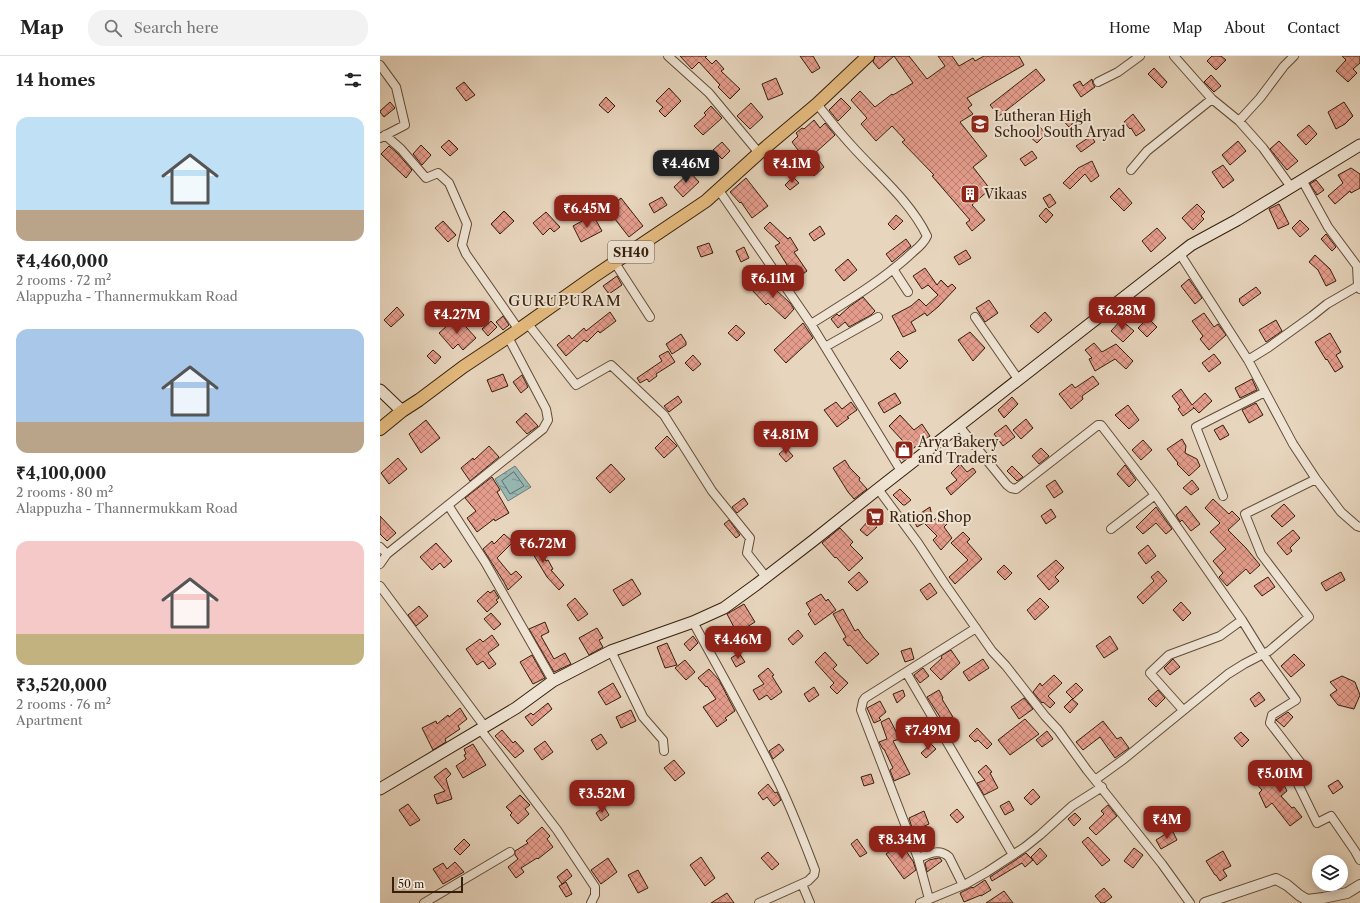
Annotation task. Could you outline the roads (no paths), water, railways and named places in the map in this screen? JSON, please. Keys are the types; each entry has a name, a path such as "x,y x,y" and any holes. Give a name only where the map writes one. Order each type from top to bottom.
{"main road":[{"name":"SH40","path":"380,429 402,411 463,367 706,201 759,153 817,104 868,56"},
{"path":"380,789 516,708 553,682 611,651 693,622 724,608 766,578 878,488 1180,254 1360,144"},
{"path":"380,390 402,411"}],"street":[{"path":"668,56 709,93 759,153"},
{"path":"1098,82 1118,72 1140,56"},
{"path":"1174,56 1212,99 1239,121 1263,148 1291,187"},
{"path":"1239,121 1294,56"},
{"path":"380,65 396,87 405,125 383,137 401,149 426,178 438,173 449,183 467,224 462,245 466,254 523,327 576,385 611,364 664,415 712,491 750,538 747,553 766,578"},
{"path":"1131,170 1147,151 1212,99"},
{"path":"811,324 859,294 893,269 921,245 927,236 913,214 877,171 852,146 817,104"},
{"path":"1248,360 1269,347 1327,304 1359,288 1357,266 1328,227 1302,180"},
{"path":"718,189 811,324 900,471"},
{"path":"1180,254 1248,360 1293,444 1316,479 1341,512 1360,527"},
{"path":"615,263 650,317"},
{"path":"893,269 908,292"},
{"path":"825,347 878,317"},
{"path":"975,317 1018,379"},
{"path":"380,564 387,554 543,429 548,420 546,409 508,337"},
{"path":"1223,496 1196,427 1265,392"},
{"path":"959,426 1007,485 1010,488 1016,489 1098,425 1101,425 1155,495 1296,700 1272,715 1270,722 1307,771 1297,782 1317,823 1331,816 1360,860"},
{"path":"1095,780 1124,759 1228,674 1269,651 1308,617 1261,554 1245,514 1316,479"},
{"path":"878,488 918,543 992,651 1058,730 1095,780 1162,864 1190,903"},
{"path":"1111,529 1155,495"},
{"path":"448,505 485,562 553,682"},
{"path":"380,547 387,554"},
{"path":"380,586 557,830 595,887 595,895 591,903"},
{"path":"1184,710 1150,672 1169,655 1220,636 1242,620"},
{"path":"693,622 736,699 777,778 796,820 815,870 814,875 808,881 758,903"},
{"path":"929,899 918,858 861,710 865,698 976,628"},
{"path":"611,651 643,717 663,740 664,751"},
{"path":"906,672 1013,855"},
{"path":"920,903 963,885 987,872 1040,835 1072,806 1102,787"},
{"path":"424,903 510,852"},
{"path":"918,858 935,852 946,854 963,885"},
{"path":"1205,903 1276,879 1287,884 1307,900 1347,893 1360,885"},
{"path":"802,884 810,903"}],"water":[{"path":"515,466 531,487 508,501 495,479"}],"place":[{"name":"Lutheran High School South Aryad","path":"980,124"},
{"name":"Vikaas","path":"970,194"},
{"name":"Arya Bakery and Traders","path":"904,450"},
{"name":"Ration Shop","path":"875,517"}],"district":[{"name":"GURUPURAM","path":"565,301"}]}
